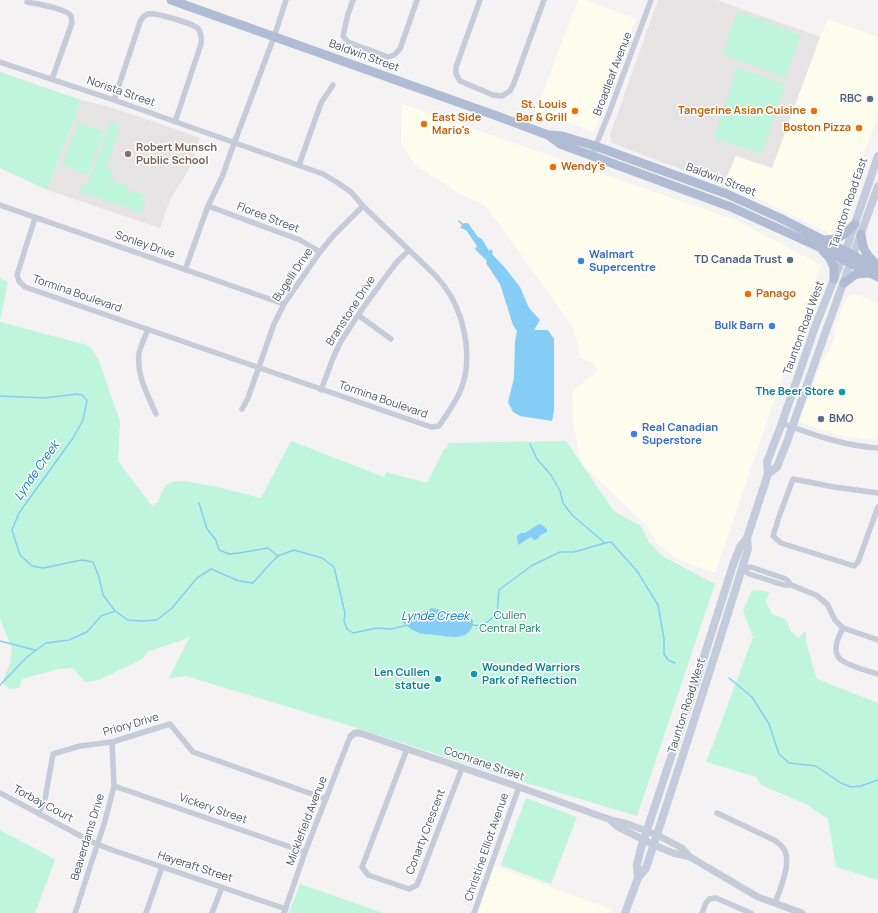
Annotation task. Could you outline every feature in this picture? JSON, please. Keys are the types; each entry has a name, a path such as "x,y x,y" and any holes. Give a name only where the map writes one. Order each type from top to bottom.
{"main road":[{"name":"Baldwin Street","path":"171,0 497,116 548,135 560,144 593,151 821,243 876,271"},
{"name":"Taunton Road East","path":"843,254 878,156"},
{"name":"Taunton Road East","path":"852,259 878,186"},
{"path":"834,279 834,267 821,243 838,239 854,224"},
{"path":"844,283 856,274 876,271 864,249 861,234"},
{"name":"Taunton Road West","path":"638,878 637,864 644,840 733,565 740,547 747,538 768,474 767,462 843,254"},
{"name":"Taunton Road West","path":"768,474 777,467 852,259"},
{"name":"Taunton Road West","path":"625,913 638,878 646,868 699,706 748,549 747,538"}],"street":[{"path":"185,270 208,206 222,177 286,0"},
{"path":"354,0 348,14 343,36 348,42 388,57 394,55 400,49 417,0"},
{"path":"480,0 456,67 456,74 460,81 493,95 502,96 510,92 514,83 544,0"},
{"name":"Broadleaf Avenue","path":"593,151 609,113 651,0"},
{"path":"27,2 66,11 71,16 72,23 52,79"},
{"path":"114,100 143,17 146,14 153,13 188,24 196,27 202,36 175,122"},
{"name":"Norista Street","path":"0,62 114,100 234,143"},
{"path":"298,165 321,103 333,85"},
{"name":"Tormina Boulevard","path":"35,218 17,275 19,281 25,287 431,427 439,426 462,388 467,358 464,334 459,313 453,299 445,287 435,275 363,206 351,192 338,183 323,174 234,143"},
{"name":"Sonley Drive","path":"0,205 284,304"},
{"name":"Floree Street","path":"208,206 300,240 320,252"},
{"name":"Bugelli Drive","path":"242,409 248,398 274,324 284,304 320,252 333,236 363,206"},
{"name":"Branstone Drive","path":"321,390 340,343 358,315 396,263 409,250"},
{"path":"358,315 391,338"},
{"path":"148,329 139,353 139,369 143,383 156,414"},
{"path":"782,423 833,441 870,448 878,448"},
{"path":"878,493 834,487 793,479 773,536 781,543 854,566 858,562 878,507"},
{"path":"742,568 750,567 786,579 791,585 810,592 823,600 827,604 835,620 843,628 878,640"},
{"path":"843,628 837,641 837,655 841,660 878,674"},
{"name":"Priory Drive","path":"39,813 45,799 53,754 80,746 112,742 170,724 193,752 326,799"},
{"name":"Cochrane Street","path":"351,736 355,733 360,733 657,835 682,848 690,857 751,894 802,913"},
{"name":"Micklefield Avenue","path":"285,911 305,852 351,736"},
{"name":"Beaverdams Drive","path":"75,913 106,821 114,786 112,742"},
{"name":"Conarty Crescent","path":"407,749 362,867 368,875 409,889 417,885 462,768"},
{"name":"Vickery Street","path":"114,786 305,852"},
{"name":"Christine Elliot Avenue","path":"474,913 519,787"},
{"name":"Torbay Court","path":"0,793 98,844"},
{"path":"717,813 774,840 785,850 787,864 775,904"},
{"name":"Cochrane Street","path":"610,820 618,827 644,840 673,853 690,857"},
{"name":"Hayeraft Street","path":"98,844 126,855 222,887 285,911"},
{"path":"146,913 162,867"},
{"path":"212,913 222,887"},
{"path":"702,913 709,899 716,898 751,913"}],"shaded area":[{"path":"578,0 585,0 636,19 594,132 536,111"},
{"path":"658,0 717,0 820,37 772,168 736,156 723,185 612,143 610,135"},
{"path":"828,19 878,37 878,116 833,235 761,200 723,185 735,156 772,168"},
{"name":"Robert Munsch Public School","path":"81,100 106,106 200,138 189,169 170,200 160,228 47,190"},
{"path":"402,104 738,221 821,265 715,573 684,562 669,554 656,542 645,524 581,463 573,423 572,391 598,371 594,364 581,358 573,327 486,206 460,194 415,165 401,143"},
{"path":"855,294 878,303 878,434 876,440 841,436 799,422 822,361 828,353 835,338 834,329 846,298"},
{"path":"494,866 612,910 611,913 478,913"}],"green space":[{"path":"738,11 801,35 785,78 722,54"},
{"path":"737,68 785,84 762,154 714,138"},
{"path":"0,72 81,100 47,190 0,168"},
{"path":"111,121 119,126 119,130 106,168 113,171 110,179 128,186 127,190 144,195 142,200 146,201 142,213 79,192 82,185 88,183"},
{"path":"78,122 104,132 88,175 62,165"},
{"path":"0,278 8,282 0,321"},
{"name":"Cullen Central Park","path":"0,322 87,345 92,349 99,361 120,421 118,461 152,506 158,502 165,485 182,481 214,486 261,498 291,441 384,477 386,472 427,483 444,449 447,448 448,443 566,441 611,507 617,513 641,526 649,542 662,556 715,584 637,816 507,777 348,725 186,676 169,678 190,636 183,640 149,651 142,659 99,680 85,682 73,668 58,669 22,679 19,688 10,689 2,683 10,663 12,648 0,619"},
{"path":"752,590 769,592 766,602 772,614 787,620 790,630 798,638 806,631 806,642 817,679 878,703 878,880 836,867 828,819 806,804 761,785 756,777 706,762 753,637 743,611"},
{"path":"526,798 577,817 551,884 501,865"},
{"path":"0,830 55,860 35,913 0,913"},
{"path":"300,884 383,913 289,913"}],"water":[{"path":"464,223 468,223 478,237 482,239 489,251 491,249 493,252 492,254 520,287 529,308 540,320 534,330 548,330 554,339 554,411 552,421 520,416 513,412 508,402 514,378 515,341 517,331 513,325 500,284 486,263 487,261 475,249 477,246 466,230 460,228"},
{"path":"539,524 547,529 547,532 540,535 538,539 534,540 531,537 518,545 517,536"},
{"path":"432,608 470,618 473,620 472,627 465,635 448,637 419,633 401,621"}],"waterway":[{"path":"459,221 463,225"},
{"name":"Lynde Creek","path":"0,396 44,398 77,394 82,395 87,400 83,420 73,438 19,513 12,530 20,555 32,566 43,568 82,560 93,562 99,577 103,595 115,611 128,620 157,620 172,608 197,578 211,569 239,581 253,583 278,556 294,550 322,558 334,567 345,613 344,621 347,629 353,633 377,628 391,629 408,625"},
{"path":"530,444 537,459 551,475 560,491 563,503 572,515 605,543"},
{"path":"199,503 207,529 216,540 219,550 229,554 268,548 278,556"},
{"name":"Lynde Creek","path":"472,625 482,626 497,614 499,590 531,566 560,552 574,552 611,542 637,571 658,605 664,639 664,654 668,660 675,663"},
{"path":"0,685 26,658 46,643 69,640 87,632 101,616 115,611"},
{"path":"0,641 35,650"},
{"name":"Lynde Creek","path":"729,678 752,697 769,724 779,754 789,763 816,766 841,783 851,787 861,786 878,780"}],"place":[{"name":"RBC","path":"870,99"},
{"name":"St. Louis Bar & Grill","path":"575,111"},
{"name":"Tangerine Asian Cuisine","path":"814,111"},
{"name":"East Side Mario's","path":"424,124"},
{"name":"Boston Pizza","path":"859,128"},
{"name":"Robert Munsch Public School","path":"128,154"},
{"name":"Wendy's","path":"553,167"},
{"name":"TD Canada Trust","path":"790,260"},
{"name":"Walmart Supercentre","path":"581,261"},
{"name":"Panago","path":"748,294"},
{"name":"Bulk Barn","path":"772,326"},
{"name":"The Beer Store","path":"842,392"},
{"name":"BMO","path":"821,419"},
{"name":"Real Canadian Superstore","path":"634,434"},
{"name":"Wounded Warriors Park of Reflection","path":"474,674"},
{"name":"Len Cullen statue","path":"438,679"}]}
